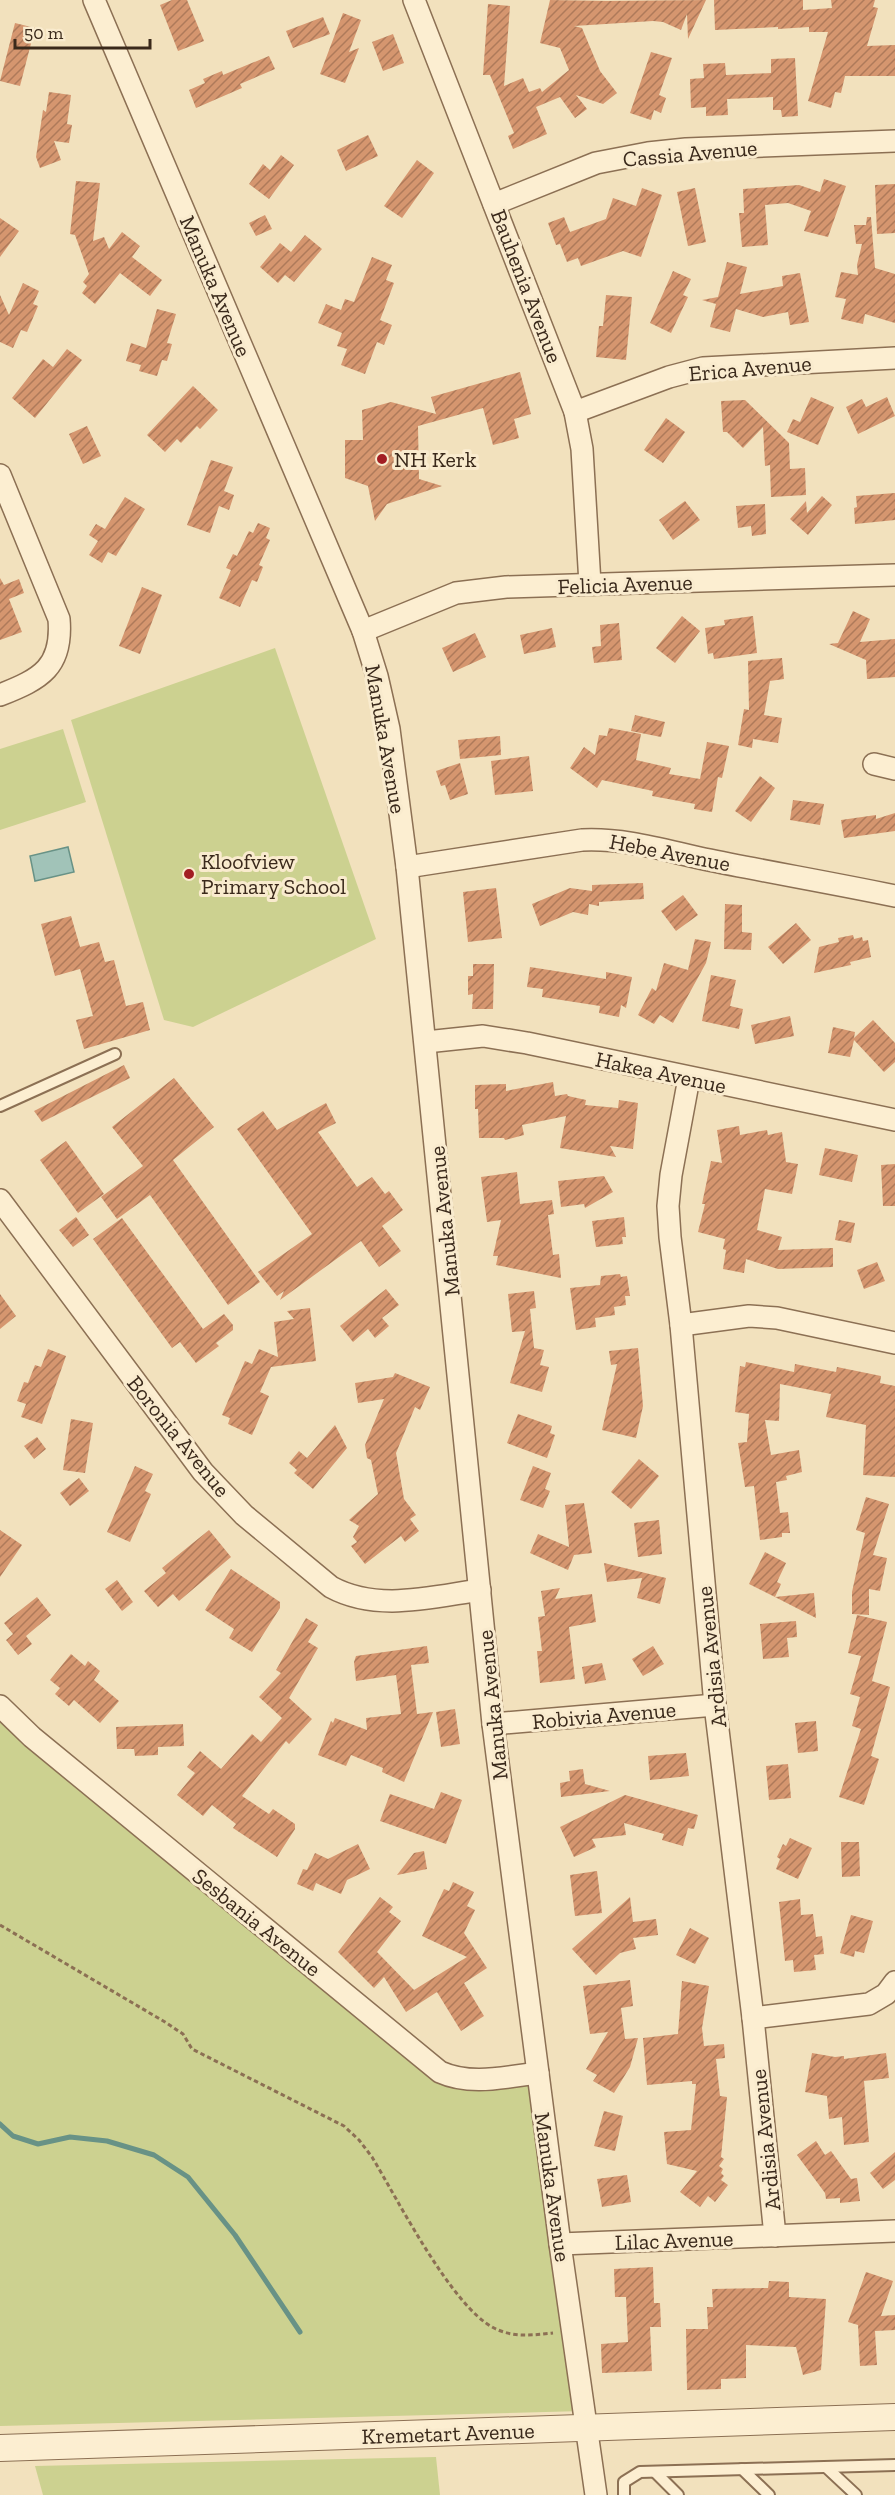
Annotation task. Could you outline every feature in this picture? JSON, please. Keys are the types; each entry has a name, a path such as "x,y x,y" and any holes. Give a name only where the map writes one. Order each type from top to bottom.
{"street":[{"name":"Manuka Avenue","path":"94,0 363,631 377,676 388,729 407,867 426,1042 493,1725 560,2244 596,2495"},
{"name":"Bauhenia Avenue","path":"414,0 575,412 582,449 590,584"},
{"name":"Cassia Avenue","path":"494,204 596,163 648,153 686,149 895,141"},
{"name":"Erica Avenue","path":"575,412 669,376 703,368 895,358"},
{"path":"0,475 59,619 60,639 57,652 49,666 35,680 0,694"},
{"name":"Felicia Avenue","path":"363,631 456,593 506,587 895,575"},
{"path":"874,764 895,769"},
{"name":"Hebe Avenue","path":"407,867 582,840 605,839 634,842 895,896"},
{"name":"Hakea Avenue","path":"426,1042 483,1036 528,1042 895,1120"},
{"name":"Ardisia Avenue","path":"689,1078 671,1175 668,1206 715,1705 753,2018 775,2236"},
{"name":"Boronia Avenue","path":"0,1200 203,1472 244,1515 331,1587 347,1596 392,1602 480,1590"},
{"path":"681,1325 749,1316 777,1318 895,1343"},
{"name":"Robivia Avenue","path":"493,1725 715,1705"},
{"name":"Sesbania Avenue","path":"0,1706 32,1737 440,2072 453,2078 470,2080 538,2073"},
{"path":"753,2018 869,2004 886,1994 895,1982"},
{"name":"Lilac Avenue","path":"560,2244 895,2231"},
{"name":"Kremetart Avenue","path":"0,2448 895,2417"}],"lane":[{"path":"0,1106 115,1054"},
{"path":"624,2495 624,2482 640,2472 895,2465"},
{"path":"826,2467 856,2495"},
{"path":"742,2469 769,2495"},
{"path":"655,2472 678,2495"}],"path":[{"path":"0,1925 165,2022 183,2034 192,2049 344,2126 372,2157 452,2288 471,2309 494,2328 522,2336 573,2331"}],"green space":[{"path":"275,648 376,939 193,1027 164,1020 71,720"},
{"path":"63,729 86,802 0,830 0,749"},
{"path":"0,1718 445,2086 538,2074 583,2411 0,2426"},
{"path":"436,2457 440,2495 43,2495 35,2466"}],"water":[{"path":"68,847 74,872 35,881 30,856"}],"building":[{"path":"172,0 187,0 204,41 178,51 160,5"},
{"path":"550,0 706,0 688,39 687,14 681,30 663,22 653,21 574,26 582,28 600,71 617,93 603,104 576,95 587,109 575,118 560,97 536,107 547,134 513,149 508,136 514,133 490,75 483,75 488,4 510,6 504,86 523,78 529,92 540,88 542,92 569,70 560,48 540,43"},
{"path":"714,0 803,0 803,10 832,8 831,0 875,0 873,7 878,8 867,46 895,45 895,76 845,76 841,93 835,92 831,108 808,101 828,32 809,32 809,27 715,30"},
{"path":"343,13 361,20 349,52 359,48 345,83 320,74"},
{"path":"323,17 330,34 293,48 286,31"},
{"path":"15,23 35,28 20,86 0,81"},
{"path":"393,34 404,63 383,71 372,42"},
{"path":"651,52 672,58 659,95 666,98 661,113 654,110 651,120 630,113"},
{"path":"269,56 275,69 240,84 242,88 196,108 189,90 205,83 203,79 222,71 223,75"},
{"path":"795,58 798,116 782,117 781,110 773,110 773,97 727,99 728,115 706,116 706,107 691,108 690,79 704,78 703,64 725,63 726,75 771,73 771,59"},
{"path":"49,92 71,95 67,124 72,125 69,143 54,141 61,160 40,168 36,157 43,110 46,112"},
{"path":"368,135 378,156 346,171 337,150"},
{"path":"281,155 294,165 269,199 249,184 263,164 270,170"},
{"path":"417,160 434,173 402,218 384,206"},
{"path":"824,179 846,186 828,237 804,231 811,211 788,203 765,205 768,245 742,247 739,213 744,213 743,189 799,185 820,192"},
{"path":"76,181 100,183 93,241 104,237 109,249 122,232 140,246 132,257 162,280 150,296 120,273 95,304 82,293 87,286 83,282 89,274 75,235 70,234"},
{"path":"895,184 895,233 877,234 875,185"},
{"path":"642,188 662,195 641,257 623,251 581,266 578,258 567,262 560,244 556,245 548,223 564,217 570,232 606,219 613,198 636,206"},
{"path":"695,188 706,242 688,246 677,192"},
{"path":"265,215 272,229 256,236 249,223"},
{"path":"867,217 871,217 875,268 895,274 895,323 865,314 863,324 841,319 846,299 835,297 841,272 858,275 857,265 862,244 856,244 854,225 866,225"},
{"path":"0,218 19,231 0,257"},
{"path":"305,235 322,249 294,282 285,275 278,283 260,267 280,243 291,252"},
{"path":"372,257 392,265 386,280 394,283 380,320 392,325 384,345 377,342 365,374 341,365 347,349 337,346 342,333 318,323 326,304 341,310 345,299 354,302"},
{"path":"727,262 747,267 740,294 783,286 782,276 800,273 809,322 790,325 788,312 763,317 736,309 730,332 710,327 716,304 702,300 718,297"},
{"path":"673,271 691,279 683,295 688,297 671,333 650,323"},
{"path":"23,283 39,291 33,304 38,306 27,332 21,330 13,348 0,342 0,295 9,315"},
{"path":"606,295 632,297 626,360 596,357 599,326 603,326"},
{"path":"157,309 176,314 167,343 172,344 167,361 162,360 157,376 139,371 141,365 126,361 131,343 146,348"},
{"path":"67,349 82,360 35,418 12,398 43,359 53,367"},
{"name":"NH Kerk","path":"520,372 531,414 514,419 519,438 493,445 483,408 418,426 419,479 442,486 387,504 375,521 368,486 345,478 345,440 363,440 362,410 391,402 436,414 431,397"},
{"path":"193,386 218,410 200,429 197,426 181,443 177,439 165,452 147,435"},
{"path":"811,397 834,407 818,445 787,432 793,419 800,422"},
{"path":"887,397 895,416 858,434 846,407 862,399 866,407"},
{"path":"745,400 789,443 790,469 805,468 806,495 771,497 770,465 765,466 763,427 743,448 727,432 723,432 721,401"},
{"path":"666,418 685,432 663,463 644,450"},
{"path":"87,426 101,456 83,464 69,434"},
{"path":"211,460 233,467 224,491 234,495 229,510 219,506 210,533 187,525"},
{"path":"895,493 895,520 855,524 856,496"},
{"path":"822,496 832,505 808,535 790,519 806,501 807,513"},
{"path":"125,497 145,509 116,556 108,552 102,563 89,555 98,541 89,535 96,524 105,529"},
{"path":"685,501 700,520 673,540 659,520"},
{"path":"765,504 766,534 752,536 751,526 738,528 736,506"},
{"path":"258,523 270,528 266,538 270,540 259,565 263,567 257,582 252,580 240,607 219,598 231,570 226,568 233,554 237,556 249,531 253,533"},
{"path":"0,578 4,585 19,579 24,593 9,599 22,632 0,640"},
{"path":"142,587 162,595 140,654 119,646"},
{"path":"853,611 870,619 860,642 895,639 895,677 867,679 866,660 829,644 838,643"},
{"path":"682,616 700,631 675,663 656,648"},
{"path":"753,616 757,653 714,659 713,653 708,654 705,628 725,625 724,620"},
{"path":"619,623 622,660 594,663 592,647 601,646 600,625"},
{"path":"552,628 556,647 524,654 520,635"},
{"path":"475,633 486,657 453,672 442,648"},
{"path":"782,658 784,679 770,681 764,715 782,718 778,743 753,739 752,748 738,745 744,709 749,710 748,661"},
{"path":"635,715 665,722 661,737 631,731"},
{"path":"609,728 641,734 636,760 671,768 669,774 700,779 707,742 729,746 722,778 718,777 712,812 694,809 695,804 652,796 653,791 602,780 597,788 570,768 584,747 595,755 599,735 607,736"},
{"path":"500,736 501,755 460,759 458,740"},
{"path":"529,756 533,791 495,795 491,761"},
{"path":"460,763 468,794 450,800 445,785 441,786 436,771"},
{"path":"760,776 775,788 751,822 735,811"},
{"path":"793,800 824,804 820,825 790,820"},
{"path":"895,813 895,831 844,838 841,820 876,815 876,819"},
{"path":"643,883 644,899 599,902 599,906 589,904 588,915 573,912 540,926 532,904 570,888 592,891 592,885"},
{"path":"496,888 502,938 468,942 463,892"},
{"path":"683,895 698,915 676,931 661,911"},
{"path":"725,904 742,905 742,932 752,933 751,950 724,949"},
{"path":"71,916 80,947 99,942 105,962 114,960 126,1006 143,1002 150,1030 84,1049 76,1020 93,1016 80,969 55,976 41,924"},
{"path":"796,923 811,940 783,964 768,947"},
{"path":"853,935 854,939 862,937 863,941 868,940 871,957 850,962 851,965 814,973 819,947 839,942 838,938"},
{"path":"695,939 711,942 706,963 673,1023 660,1015 654,1024 638,1015 652,988 656,991 664,963 688,970"},
{"path":"473,964 494,964 493,1009 472,1009 473,994 468,995 468,976 473,976"},
{"path":"530,967 606,979 606,972 632,977 626,1008 621,1005 619,1017 599,1013 600,1006 542,997 543,989 527,987"},
{"path":"711,975 736,980 730,1006 743,1009 739,1029 702,1021"},
{"path":"790,1016 794,1036 755,1044 751,1025"},
{"path":"873,1020 895,1043 895,1062 884,1072 854,1040 850,1057 828,1053 833,1027 855,1032 854,1038"},
{"path":"124,1065 130,1078 42,1122 34,1111"},
{"path":"174,1078 214,1127 173,1160 260,1282 228,1305 150,1195 117,1219 101,1197 143,1166 112,1127"},
{"path":"553,1082 555,1096 567,1094 586,1100 585,1105 618,1108 619,1100 638,1103 633,1149 610,1146 616,1157 560,1148 566,1116 522,1125 524,1135 505,1140 504,1138 479,1138 478,1109 475,1109 475,1085 506,1084 506,1091"},
{"path":"326,1103 336,1123 318,1132 357,1187 372,1177 385,1194 389,1191 403,1210 382,1226 401,1251 379,1267 361,1241 280,1300 284,1291 277,1296 258,1272 312,1234 237,1129 263,1111 277,1130"},
{"path":"739,1126 740,1135 767,1130 768,1135 782,1132 786,1162 798,1164 792,1194 765,1189 757,1230 782,1237 778,1250 833,1248 833,1267 778,1269 746,1259 744,1273 723,1269 725,1239 698,1232 705,1204 702,1204 711,1161 722,1163 717,1130"},
{"path":"66,1141 104,1194 78,1213 40,1160"},
{"path":"825,1148 858,1155 852,1182 819,1175"},
{"path":"895,1164 895,1206 883,1206 881,1165"},
{"path":"517,1172 520,1204 552,1200 554,1214 548,1215 553,1255 559,1254 561,1278 496,1265 498,1256 493,1256 501,1220 487,1222 481,1177"},
{"path":"604,1176 613,1192 585,1208 584,1204 561,1207 558,1181"},
{"path":"76,1217 89,1235 73,1247 59,1230"},
{"path":"624,1217 626,1237 622,1237 623,1244 596,1247 592,1221"},
{"path":"122,1218 203,1329 224,1314 233,1325 233,1330 216,1343 219,1346 196,1363 180,1342 172,1348 93,1239"},
{"path":"839,1220 855,1223 851,1243 835,1240"},
{"path":"877,1262 885,1281 864,1289 857,1270"},
{"path":"620,1274 621,1277 627,1276 630,1296 625,1296 626,1305 614,1307 615,1315 595,1318 596,1327 576,1330 570,1288 600,1285 601,1276"},
{"path":"386,1289 399,1305 382,1318 389,1326 375,1338 368,1329 353,1342 340,1326"},
{"path":"534,1291 536,1308 530,1309 534,1348 544,1350 540,1365 549,1367 542,1392 510,1383 525,1331 512,1332 508,1294"},
{"path":"0,1294 16,1316 0,1329"},
{"path":"310,1308 316,1361 271,1367 260,1392 269,1396 252,1435 228,1424 230,1418 222,1415 245,1361 252,1364 259,1349 278,1357 274,1322 294,1319 287,1311"},
{"path":"638,1348 643,1406 636,1438 602,1430 617,1364 611,1365 609,1351"},
{"path":"48,1349 66,1356 42,1424 21,1417 26,1404 17,1401 24,1382 28,1383 35,1365 41,1367"},
{"path":"746,1362 794,1372 795,1364 836,1372 837,1367 881,1376 880,1383 895,1386 895,1477 863,1475 866,1425 826,1417 831,1394 780,1384 779,1421 765,1420 771,1455 799,1450 802,1472 786,1476 787,1480 776,1482 780,1513 788,1512 790,1533 782,1533 782,1537 760,1540 754,1486 745,1487 738,1443 747,1442 749,1414 735,1412 740,1366 745,1367"},
{"path":"395,1373 430,1387 420,1410 415,1407 396,1453 404,1499 416,1515 410,1519 419,1531 405,1542 401,1536 365,1564 351,1546 357,1542 353,1537 359,1526 349,1520 378,1494 371,1460 367,1458 365,1445 384,1399 358,1403 355,1383 393,1377"},
{"path":"518,1414 552,1426 550,1433 555,1435 547,1458 507,1443"},
{"path":"71,1419 93,1423 85,1473 63,1470"},
{"path":"335,1425 347,1448 313,1489 294,1473 297,1470 289,1463 299,1451 307,1458"},
{"path":"37,1437 46,1449 34,1459 24,1446"},
{"path":"639,1459 659,1476 631,1509 611,1492"},
{"path":"135,1466 153,1474 145,1491 151,1494 130,1542 107,1532"},
{"path":"533,1466 551,1473 545,1489 550,1491 543,1508 520,1500"},
{"path":"79,1478 89,1491 70,1506 60,1493"},
{"path":"866,1497 889,1504 873,1555 887,1558 880,1591 869,1589 869,1615 852,1614 852,1592 865,1533 856,1530"},
{"path":"584,1503 592,1553 574,1555 568,1570 530,1553 538,1534 569,1547 565,1505"},
{"path":"659,1520 662,1554 638,1557 634,1523"},
{"path":"0,1530 22,1545 0,1577"},
{"path":"209,1530 231,1557 179,1601 173,1594 158,1607 144,1591 166,1573 162,1568"},
{"path":"765,1552 786,1563 777,1582 781,1584 775,1597 749,1584"},
{"path":"604,1563 666,1578 660,1604 637,1598 642,1578 607,1582"},
{"path":"231,1569 280,1602 280,1608 252,1652 229,1638 234,1629 205,1610"},
{"path":"117,1580 133,1602 122,1611 105,1589"},
{"path":"560,1588 555,1599 592,1594 596,1622 569,1627 575,1679 540,1683 537,1651 542,1651 538,1617 545,1616 541,1591"},
{"path":"814,1593 816,1618 775,1597"},
{"path":"37,1597 51,1615 26,1636 32,1644 18,1655 6,1640 13,1634 4,1623"},
{"path":"857,1615 887,1622 872,1681 890,1687 871,1756 879,1759 864,1805 839,1797 861,1729 852,1726 860,1697 850,1694 861,1656 848,1653"},
{"path":"306,1618 318,1625 308,1642 318,1648 289,1698 312,1719 289,1744 286,1741 242,1796 269,1814 273,1809 295,1824 295,1829 277,1857 233,1828 236,1824 212,1805 203,1816 177,1795 195,1773 187,1767 200,1751 221,1769 252,1734 261,1742 282,1718 259,1697 281,1673 276,1670"},
{"path":"796,1621 797,1637 787,1638 789,1657 763,1659 760,1624"},
{"path":"427,1646 429,1663 411,1665 417,1714 433,1712 404,1782 382,1772 383,1768 351,1755 346,1766 318,1755 331,1721 333,1723 335,1718 367,1730 366,1718 401,1714 396,1675 356,1681 354,1662 356,1656"},
{"path":"653,1646 664,1664 643,1676 632,1659"},
{"path":"71,1654 85,1666 88,1661 100,1671 94,1680 119,1701 100,1723 74,1700 69,1706 55,1694 60,1688 50,1680"},
{"path":"602,1663 606,1680 585,1684 582,1667"},
{"path":"455,1709 460,1744 441,1747 436,1712"},
{"path":"816,1721 818,1751 798,1753 795,1723"},
{"path":"183,1724 184,1746 158,1747 158,1755 135,1756 134,1749 117,1749 116,1727"},
{"path":"686,1753 689,1776 650,1780 648,1756"},
{"path":"788,1764 791,1798 769,1800 766,1766"},
{"path":"583,1769 585,1784 610,1791 561,1797 560,1783 570,1781 569,1771"},
{"path":"441,1792 462,1800 446,1844 380,1821 390,1794 434,1809"},
{"path":"625,1795 698,1815 694,1829 688,1828 683,1846 662,1840 664,1834 624,1823 626,1835 592,1839 596,1847 574,1857 560,1827"},
{"path":"790,1838 812,1848 798,1879 776,1869 780,1859 777,1857 783,1844 786,1846"},
{"path":"841,1842 859,1842 860,1876 842,1877"},
{"path":"358,1844 370,1869 347,1880 341,1894 316,1883 313,1891 297,1884 303,1869 307,1870 315,1853 328,1859"},
{"path":"424,1851 427,1869 397,1875 414,1853"},
{"path":"597,1871 602,1913 575,1916 570,1875"},
{"path":"453,1882 474,1892 467,1906 475,1910 464,1933 487,1968 464,1983 484,2016 461,2031 437,1992 406,2012 384,1977 374,1988 338,1952 380,1897 393,1907 389,1912 401,1921 377,1952 414,1990 467,1957 422,1936 444,1889 449,1891"},
{"path":"630,1897 633,1922 656,1919 658,1935 633,1938 636,1949 620,1953 596,1975 572,1949"},
{"path":"800,1899 801,1915 813,1914 816,1937 822,1936 824,1954 814,1955 816,1970 794,1972 793,1960 785,1961 779,1902"},
{"path":"851,1915 873,1921 864,1953 855,1951 854,1957 840,1953"},
{"path":"690,1928 709,1938 695,1964 676,1955"},
{"path":"630,1980 633,2006 621,2008 625,2039 638,2038 630,2067 614,2093 593,2081 597,2075 586,2069 608,2032 590,2034 583,1986"},
{"path":"682,1981 709,1986 702,2028 704,2046 724,2044 725,2058 716,2059 720,2096 727,2097 721,2157 724,2159 719,2166 723,2169 721,2173 724,2176 721,2180 728,2185 715,2202 708,2196 700,2207 680,2192 697,2171 667,2164 664,2132 691,2130 696,2084 692,2084 692,2081 647,2085 643,2038 678,2034"},
{"path":"812,2053 835,2057 844,2056 844,2059 886,2053 889,2078 864,2081 869,2142 844,2145 842,2117 829,2119 827,2096 805,2092"},
{"path":"604,2111 623,2116 615,2151 594,2146"},
{"path":"816,2141 825,2155 831,2151 851,2179 857,2178 860,2201 840,2203 840,2198 826,2199 825,2193 797,2155"},
{"path":"895,2152 895,2180 883,2189 870,2173"},
{"path":"627,2175 631,2202 602,2207 597,2179"},
{"path":"653,2267 654,2303 660,2303 661,2327 650,2327 652,2371 602,2373 601,2344 628,2342 626,2297 615,2297 614,2269"},
{"path":"866,2272 893,2281 881,2316 895,2315 895,2330 875,2331 877,2365 860,2366 858,2325 848,2322"},
{"path":"769,2281 789,2282 789,2297 826,2299 821,2370 803,2375 796,2347 746,2345 746,2378 721,2379 721,2389 687,2390 686,2329 708,2329 707,2307 713,2307 712,2289 768,2288"}],"waterway":[{"path":"0,2124 13,2136 38,2144 70,2137 107,2141 154,2155 188,2177 235,2235 300,2332"}],"place":[{"name":"NH Kerk","path":"382,459"},
{"name":"Kloofview Primary School","path":"189,874"}]}
